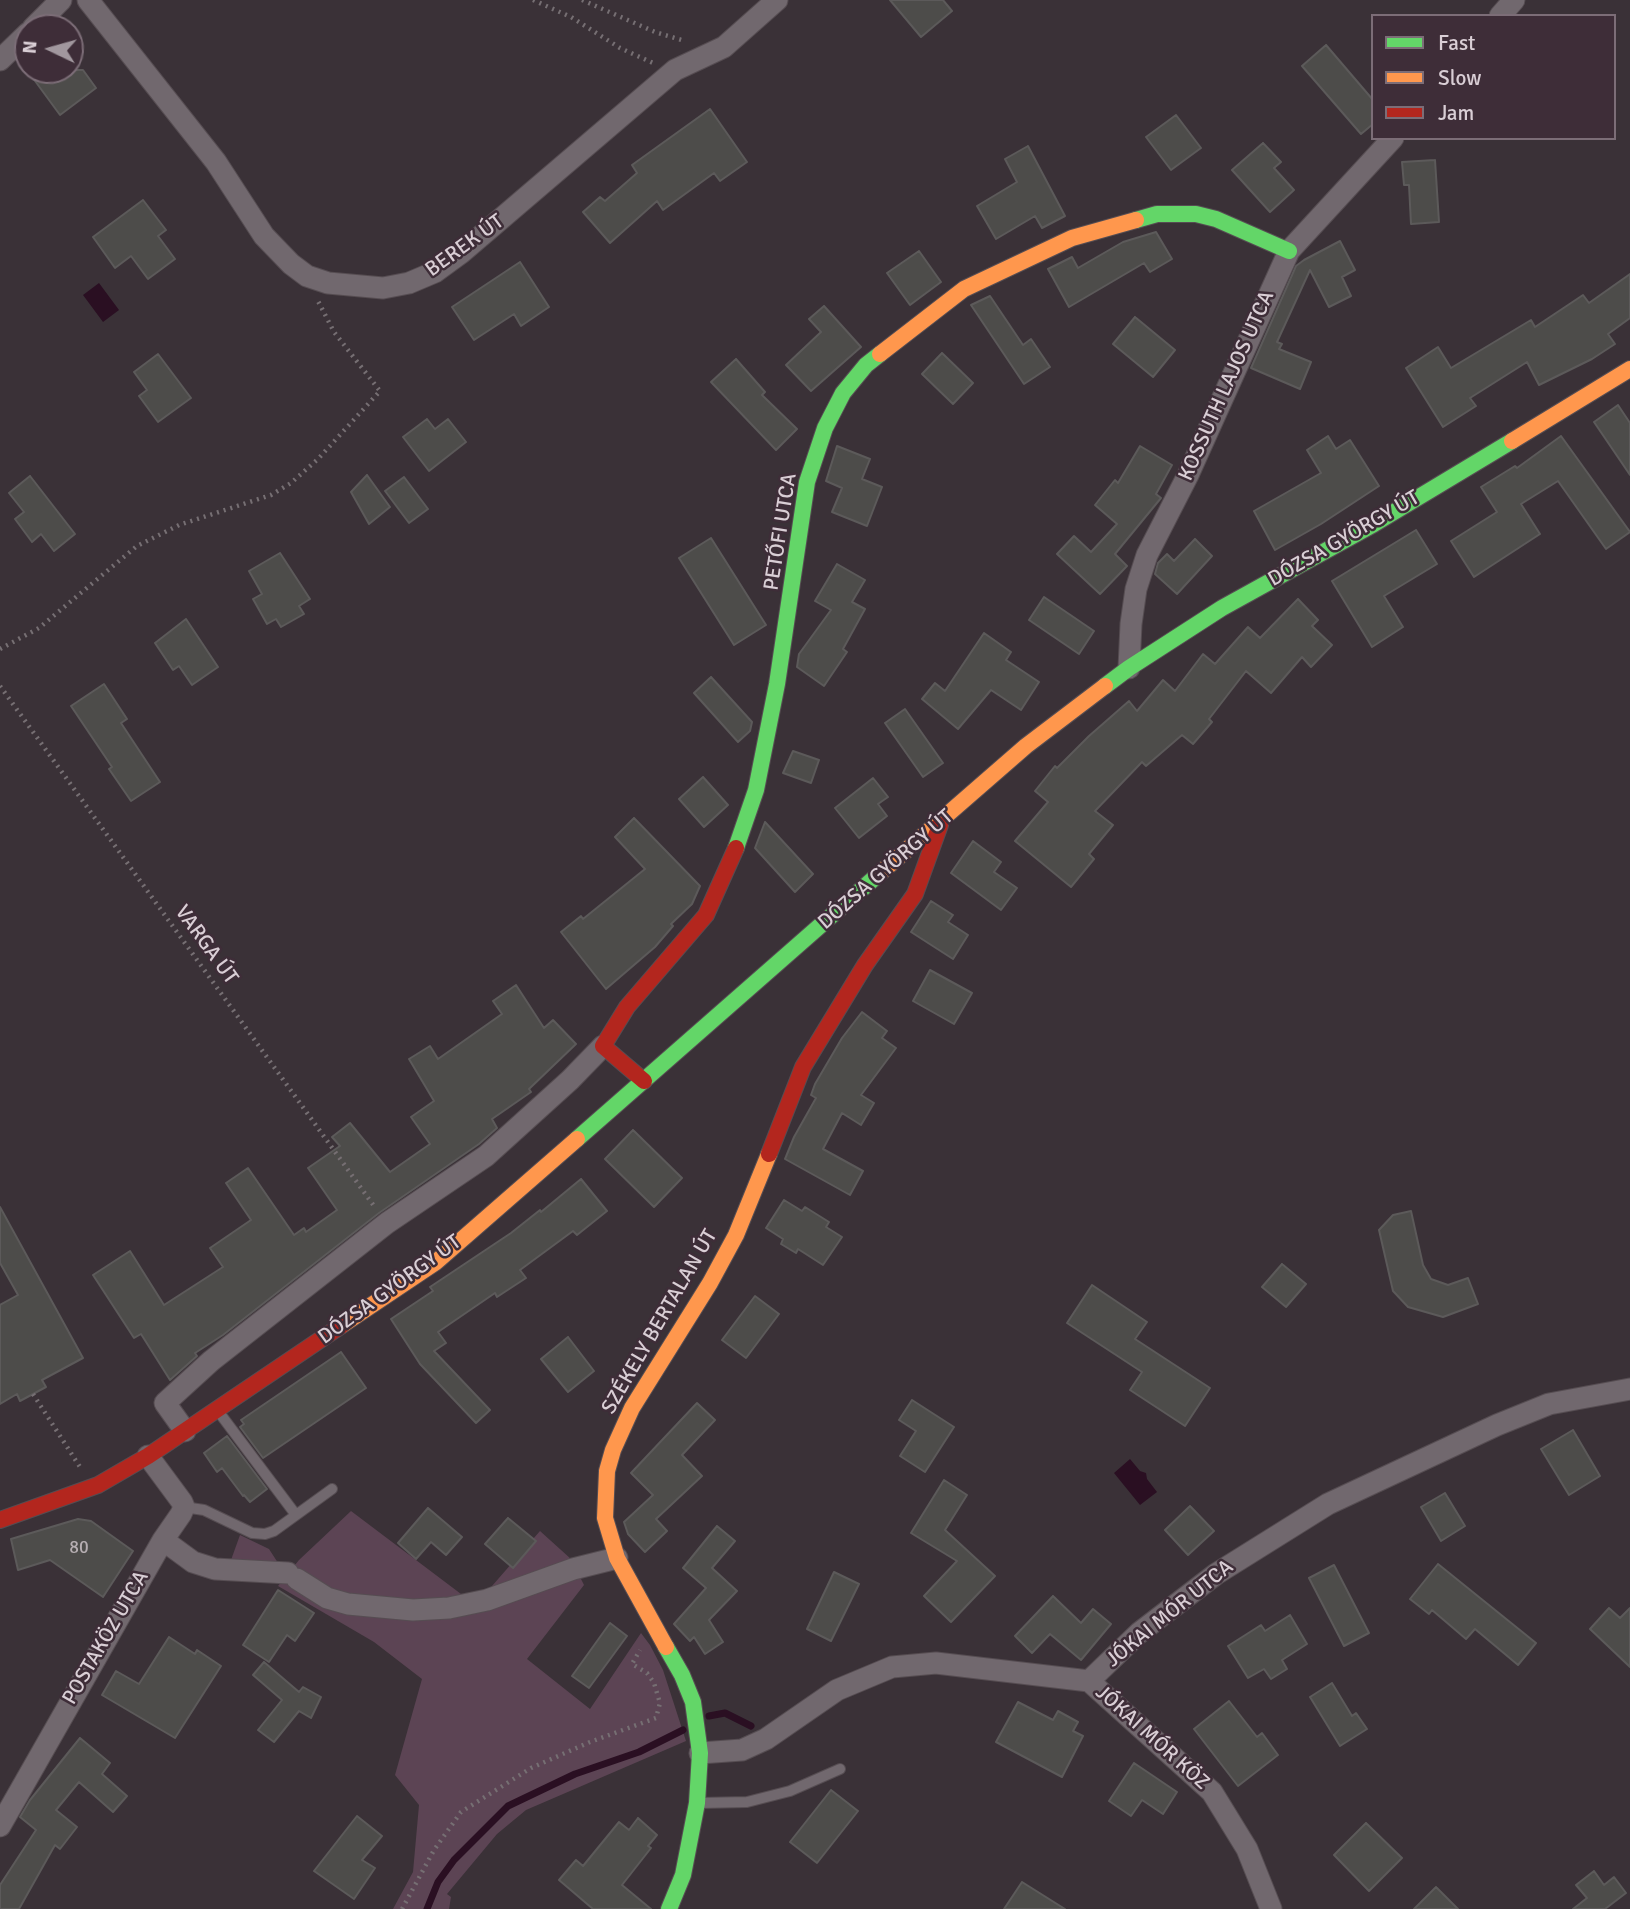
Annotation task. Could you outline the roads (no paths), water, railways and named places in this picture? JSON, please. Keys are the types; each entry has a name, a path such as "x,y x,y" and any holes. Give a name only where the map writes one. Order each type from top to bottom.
{"street":[{"path":"47,14 61,0"},
{"name":"BEREK ÚT","path":"88,0 216,162 264,236 291,264 307,276 328,284 383,288 409,283 435,272 530,196 675,70 724,47 777,0"},
{"path":"1502,14 1514,0"},
{"path":"0,60 14,46"},
{"name":"KOSSUTH LAJOS UTCA","path":"1129,668 1136,589 1147,555 1188,475 1289,251 1391,140"},
{"name":"PETŐFI UTCA","path":"603,1046 627,1007 706,915 744,830 757,790 777,684 807,482 825,428 844,393 866,365 964,289 1072,238 1157,214 1196,214 1216,219 1289,251"},
{"name":"DÓZSA GYÖRGY ÚT","path":"0,1520 97,1485 148,1456 436,1262 1026,746 1129,668 1222,608 1374,524 1630,369"},
{"name":"SZÉKELY BERTALAN ÚT","path":"669,1909 683,1875 697,1803 700,1753 693,1702 682,1675 617,1558 605,1518 606,1482 613,1450 632,1408 710,1283 736,1235 803,1068 865,965 915,894 941,822"},
{"path":"185,1431 165,1404 211,1361 387,1223 486,1156 570,1080 603,1046 643,1081"},
{"name":"JÓKAI MÓR UTCA","path":"700,1753 742,1750 766,1739 837,1690 892,1667 936,1663 1089,1681 1139,1633 1216,1574 1328,1504 1497,1425 1549,1404 1630,1389"},
{"path":"148,1456 184,1507"},
{"name":"POSTAKÖZ UTCA","path":"0,1826 184,1507"},
{"path":"163,1540 193,1562 215,1569 292,1576 327,1598 348,1604 413,1610 450,1608 487,1600 573,1569 617,1558"},
{"name":"JÓKAI MÓR KÖZ","path":"1089,1681 1212,1791 1247,1849 1271,1909"}],"lane":[{"path":"217,1410 296,1515"},
{"path":"184,1507 204,1510 252,1534 259,1534 274,1531 332,1489"},
{"path":"697,1803 747,1802 790,1791 840,1769"}],"waterway":[{"path":"709,1716 725,1713 751,1726"},
{"path":"427,1909 438,1882 454,1860 508,1806 575,1774 639,1752 683,1730"}]}
